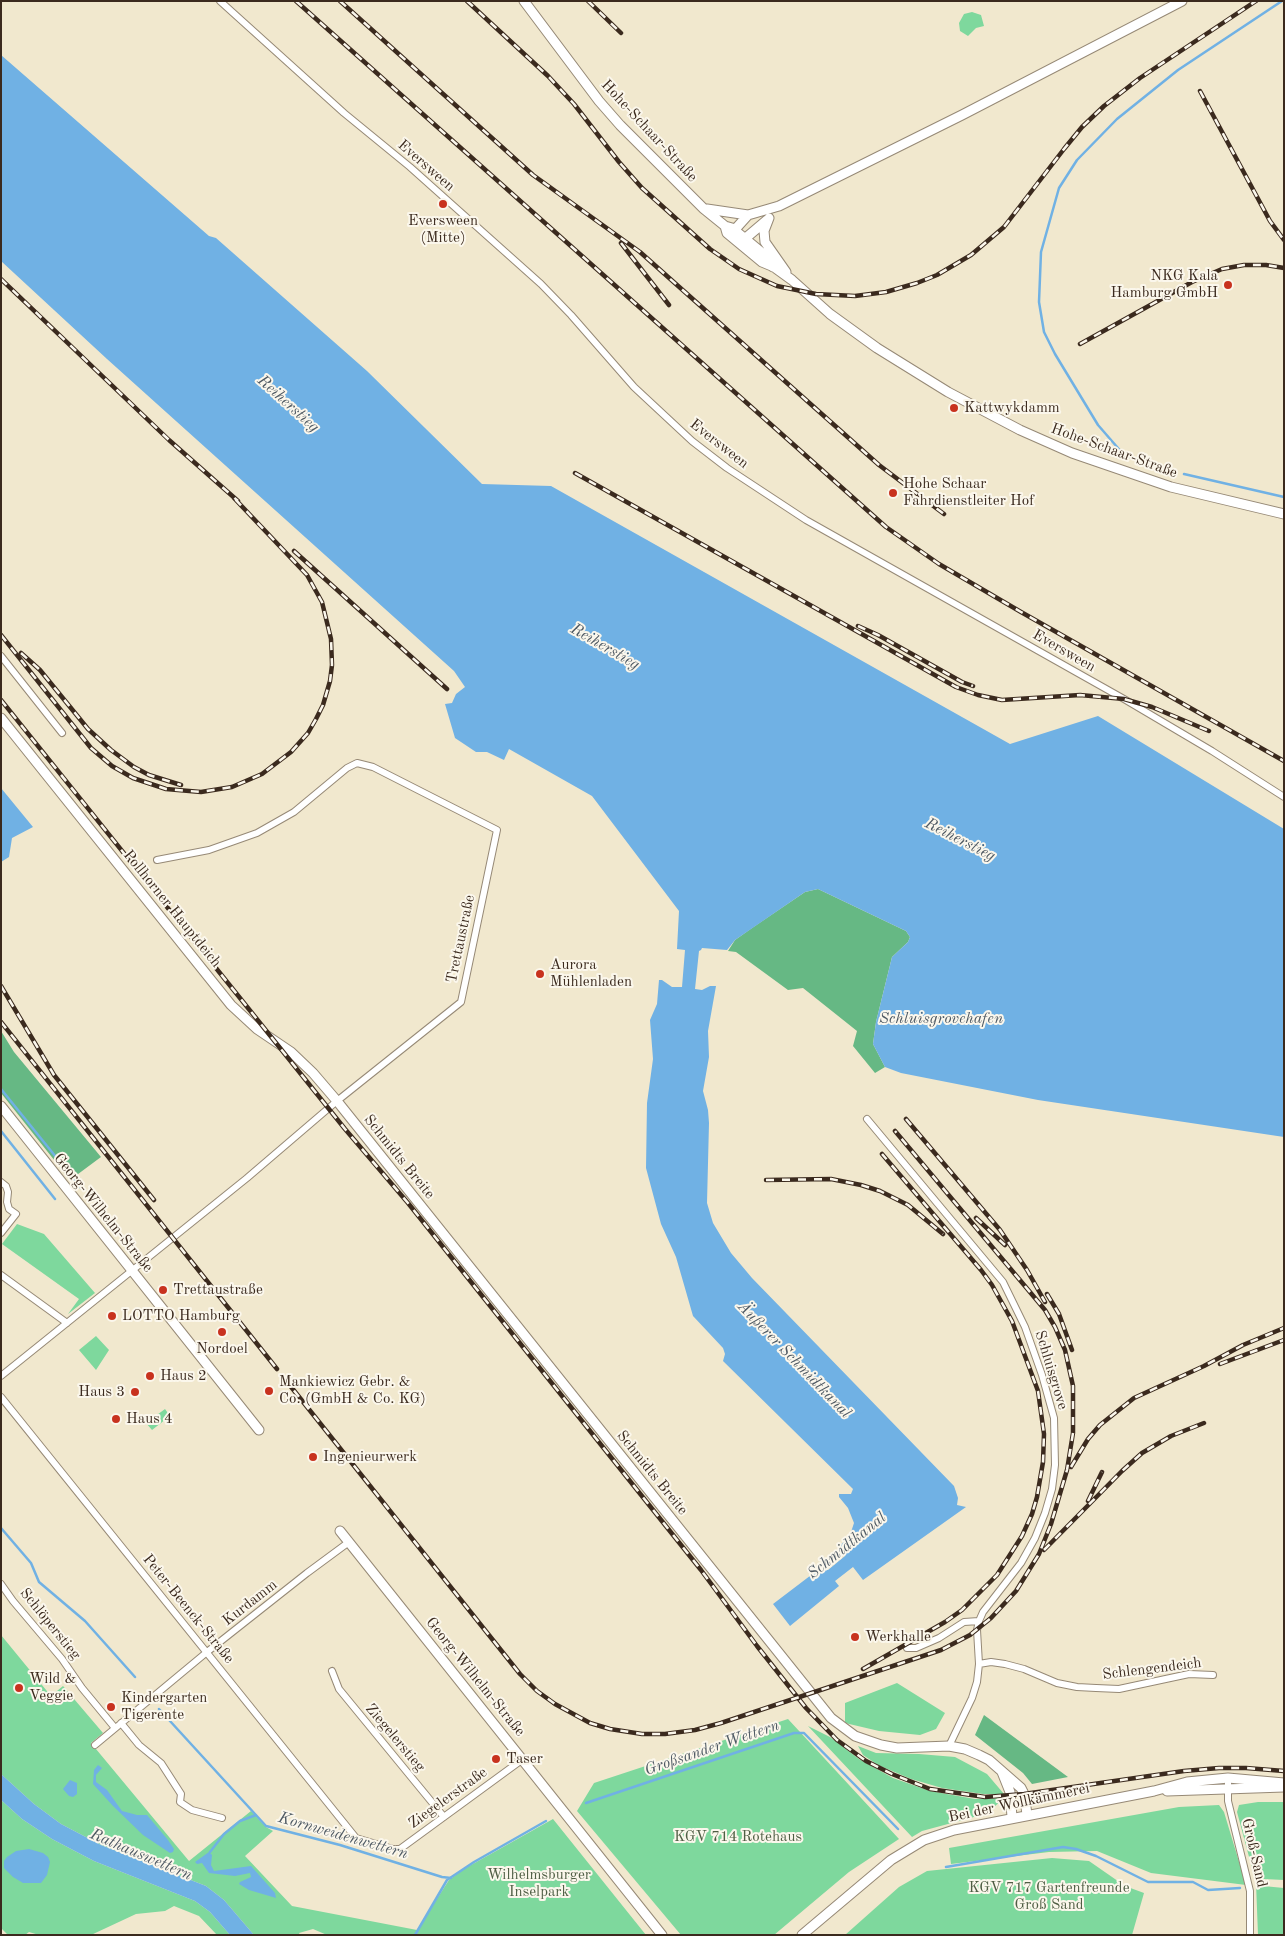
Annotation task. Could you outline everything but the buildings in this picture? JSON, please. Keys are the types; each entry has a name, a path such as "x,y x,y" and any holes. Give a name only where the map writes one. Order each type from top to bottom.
{"main road":[{"name":"Hohe-Schaar-Straße","path":"524,1 604,107 704,209 742,241 762,262 774,267 792,280 830,314 890,357 948,392 1020,430 1072,453 1171,487 1284,514"},
{"path":"704,209 748,215 779,206 962,115 1182,1"},
{"path":"742,241 769,218 779,206"},
{"path":"732,232 748,215"},
{"path":"769,218 764,231 765,242 792,280"},
{"name":"Pollhorner Hauptdeich","path":"1,718 231,1005 257,1028 290,1052 313,1073 337,1101"},
{"name":"Schmidts Breite","path":"337,1101 831,1718 848,1732 881,1746 897,1748 948,1746 973,1752 989,1760 1021,1788 1028,1814"},
{"name":"Georg-Wilhelm-Straße","path":"1,1106 259,1430"},
{"name":"Georg-Wilhelm-Straße","path":"340,1531 662,1935"},
{"path":"1001,1770 1010,1792 1012,1818"},
{"name":"Bei der Wollkämmerei","path":"802,1935 878,1869 904,1851 924,1840 954,1830 1028,1814 1154,1791 1187,1782 1228,1778 1267,1780 1284,1785"},
{"name":"Bei der Wollkämmerei","path":"1154,1791 1228,1790 1284,1785"}],"street":[{"name":"Eversween","path":"220,1 541,284 634,387 692,441 727,468 806,520 1124,699 1212,751 1284,797"},
{"path":"1,656 62,733"},
{"name":"Trettaustraße","path":"1,1376 247,1178 337,1101 461,1002 498,830 373,767 357,763 347,768 294,812 264,830 223,846 157,860"},
{"name":"Schluisgrove","path":"867,1119 1003,1282 1025,1327 1042,1375 1054,1418 1055,1465 1052,1490 1045,1513 1035,1538 1021,1562 983,1612 979,1621 977,1636 979,1664 976,1682 972,1698 948,1746"},
{"path":"1,1182 6,1186 8,1192 7,1202 9,1209 16,1214 1,1233"},
{"path":"1,1275 67,1323"},
{"name":"Peter-Beenck-Straße","path":"1,1397 356,1838"},
{"name":"Kurdamm","path":"96,1745 207,1652 349,1542"},
{"name":"Schlöperstieg","path":"1,1584 12,1601 62,1659 82,1688 115,1728"},
{"path":"907,1648 916,1648 939,1638 964,1622 979,1621"},
{"name":"Schlengendeich","path":"979,1664 991,1662 1005,1664 1024,1669 1057,1683 1096,1688 1119,1689 1189,1674 1213,1675"},
{"name":"Ziegelerstieg","path":"332,1671 338,1690 444,1816"},
{"path":"121,1723 139,1745 161,1763 181,1794 180,1802 192,1810 222,1818"},
{"name":"Ziegelerstraße","path":"356,1838 393,1849 400,1849 523,1759"},
{"name":"Groß-Sand","path":"1228,1778 1228,1801 1250,1891 1250,1935"}],"green space":[{"path":"972,12 981,15 984,26 976,28 968,36 960,31 959,23 964,14"},
{"path":"818,889 906,931 910,937 908,942 892,957 876,1022 873,1044 885,1067 875,1073 853,1046 857,1031 803,988 788,990 736,952 728,951 735,940 752,928 805,892"},
{"path":"1,1031 14,1052 101,1157 70,1180 1,1093"},
{"path":"17,1224 44,1234 95,1293 68,1314 79,1299 2,1244"},
{"path":"96,1336 109,1350 96,1370 79,1350"},
{"path":"165,1409 170,1416 152,1430 146,1423"},
{"name":"Wilhelmsburger Inselpark","path":"1,1635 51,1696 63,1686 103,1733 91,1743 189,1861 251,1811 266,1827 273,1831 245,1856 292,1906 417,1930 449,1880 464,1869 553,1819 646,1935 327,1935 313,1929 299,1933 300,1935 254,1935 224,1900 206,1886 101,1845 61,1824 34,1804 1,1774"},
{"path":"897,1683 945,1713 936,1729 920,1735 879,1731 845,1723 845,1703"},
{"path":"984,1715 1068,1777 1032,1784 1023,1773 975,1735"},
{"name":"KGV 714 Rotehaus","path":"788,1719 899,1839 849,1872 774,1935 681,1935 577,1811 594,1783"},
{"path":"808,1726 830,1737 859,1759 893,1778 930,1791 975,1799 1005,1798 985,1814 922,1831 912,1837"},
{"path":"858,1746 876,1753 955,1757 987,1774 1004,1794 983,1794 942,1788 911,1779 878,1765 863,1755"},
{"path":"1,1800 22,1819 52,1839 94,1861 195,1901 210,1912 230,1935 217,1935 199,1916 174,1906 165,1911 136,1914 91,1935 39,1935 29,1932 25,1935 8,1935 1,1928"},
{"path":"1258,1802 1284,1802 1284,1880 1264,1879 1263,1886 1284,1888 1284,1935 1258,1935 1256,1883 1237,1812 1239,1805"},
{"path":"1219,1805 1224,1812 1246,1885 1151,1873 1097,1851 1049,1852 951,1864 949,1848 1179,1807"},
{"name":"KGV 717 Gartenfreunde Groß Sand","path":"1052,1858 1089,1861 1125,1886 1144,1893 1132,1935 845,1935 899,1887 927,1871"}],"water":[{"path":"1,55 209,236 216,238 367,371 482,484 551,486 1010,744 1098,716 1284,829 1284,1137 1038,1100 901,1073 885,1067 873,1044 876,1022 892,957 908,942 910,937 906,931 818,889 805,892 735,940 727,950 702,948 699,951 695,989 702,990 710,986 716,986 708,1031 709,1057 703,1091 709,1123 707,1203 713,1223 731,1253 752,1278 954,1486 958,1498 957,1505 966,1507 863,1580 853,1567 835,1581 839,1586 790,1626 773,1604 823,1566 828,1570 845,1556 838,1548 850,1535 854,1523 848,1508 839,1497 839,1494 851,1494 853,1489 723,1361 725,1354 723,1348 693,1316 676,1257 661,1224 646,1168 647,1103 653,1059 650,1020 657,1004 659,980 672,987 682,987 685,950 677,949 679,911 592,796 509,749 504,760 487,752 476,752 455,738 445,704 452,703 456,694 465,687 454,671 107,359 1,261"},
{"path":"1,788 33,827 12,838 9,857 1,862"},
{"path":"98,1765 102,1768 96,1775 96,1782 107,1790 122,1811 137,1815 147,1815 168,1840 174,1849 173,1852 170,1853 143,1835 93,1784 94,1770"},
{"path":"1,1774 34,1804 61,1824 101,1845 206,1886 224,1900 254,1935 230,1935 210,1912 195,1901 94,1861 52,1839 22,1819 1,1800"},
{"path":"70,1780 77,1783 77,1794 73,1797 69,1796 63,1789"},
{"path":"29,1849 43,1853 50,1862 47,1875 41,1883 23,1883 4,1868 4,1861 7,1857 16,1851"},
{"path":"209,1852 212,1855 211,1865 214,1871 251,1866 275,1893 276,1898 249,1890 239,1884 251,1877 250,1873 235,1876 209,1873 202,1863 197,1864 195,1862"}],"waterway":[{"path":"1170,470 1124,455 1098,425 1055,354 1044,332 1039,302 1041,252 1059,188 1077,160 1117,119 1178,70 1282,1"},
{"path":"1184,474 1284,497"},
{"path":"1,1089 81,1188"},
{"path":"1,1131 55,1199"},
{"name":"Kornweidenwettern","path":"1,1528 31,1563 39,1582 85,1621 135,1677"},
{"name":"Kornweidenwettern","path":"159,1709 266,1826 340,1845 442,1877 451,1878"},
{"name":"Großsander Wettern","path":"586,1803 794,1733 804,1733 898,1829"},
{"path":"210,1852 224,1834 240,1821 256,1815"},
{"name":"Großsander Wettern","path":"415,1935 447,1880 474,1862 546,1821"},
{"name":"Großsander Wettern","path":"946,1867 1063,1847 1096,1856 1148,1882 1193,1882 1208,1890 1240,1888"}],"railway":[{"path":"296,1 886,527 939,564 1284,761"},
{"path":"340,1 533,175 640,252 879,465 944,514"},
{"path":"467,1 548,76 574,104 619,162 642,188 710,249 739,269 777,286 816,294 855,296 886,292 917,283 937,275 971,255 1004,227 1082,127 1104,106 1140,78 1256,1"},
{"path":"588,1 621,33"},
{"path":"1200,91 1270,221 1284,240"},
{"path":"621,243 669,305"},
{"path":"1080,344 1192,282 1222,269 1244,265 1266,265 1284,268"},
{"path":"1,279 169,440 238,501"},
{"path":"575,473 956,687 978,695 1002,700 1080,695 1124,699 1152,707 1209,731"},
{"path":"1,635 91,748 112,766 133,778 166,789 201,792 232,787 262,774 291,752 308,733 316,719 323,705 330,681 332,665 331,639 322,602 307,575 234,498"},
{"path":"294,551 447,689"},
{"path":"858,626 878,635 962,682 973,686"},
{"path":"21,653 40,670 88,729 111,750 134,767 149,775 181,785"},
{"path":"1,700 345,1129 408,1203 701,1570 806,1708 837,1740 866,1761 930,1789 985,1797 1024,1794 1184,1771 1219,1768 1284,1771"},
{"path":"1,986 54,1075 154,1200"},
{"path":"1,1022 277,1369"},
{"path":"906,1119 1000,1230 1027,1270 1045,1302"},
{"path":"284,1378 520,1674 537,1691 555,1704 590,1723 610,1729 642,1734 665,1734 695,1730 941,1650 970,1635 991,1618 1016,1591 1039,1554 1051,1524 1067,1470 1073,1433 1073,1386 1065,1350 1045,1310 895,1131"},
{"path":"863,1669 945,1622 962,1610 997,1575 1022,1536 1032,1514 1043,1462 1044,1434 1038,1391 1012,1321 992,1285 981,1270 882,1154"},
{"path":"766,1180 831,1179 861,1185 880,1191 908,1205 943,1234"},
{"path":"976,1218 1005,1245"},
{"path":"1047,1294 1059,1314 1072,1350"},
{"path":"1071,1467 1088,1439 1100,1425 1134,1398 1204,1366 1243,1345 1284,1328"},
{"path":"1220,1364 1284,1340"},
{"path":"1044,1550 1142,1453 1171,1436 1204,1423"},
{"path":"1088,1501 1102,1472"}],"place":[{"name":"Eversween (Mitte)","path":"443,204"},
{"name":"NKG Kala Hamburg GmbH","path":"1228,285"},
{"name":"Kattwykdamm","path":"954,408"},
{"name":"Hohe Schaar Fahrdienstleiter Hof","path":"893,493"},
{"name":"Aurora Mühlenladen","path":"540,974"},
{"name":"Trettaustraße","path":"163,1290"},
{"name":"LOTTO Hamburg","path":"112,1316"},
{"name":"Nordoel","path":"222,1332"},
{"name":"Haus 2","path":"150,1376"},
{"name":"Mankiewicz Gebr. & Co. (GmbH & Co. KG)","path":"269,1391"},
{"name":"Haus 3","path":"135,1392"},
{"name":"Haus 4","path":"116,1419"},
{"name":"Ingenieurwerk","path":"313,1457"},
{"name":"Werkhalle","path":"855,1637"},
{"name":"Wild & Veggie","path":"19,1688"},
{"name":"Kindergarten Tigerente","path":"111,1707"},
{"name":"Taser","path":"496,1759"}],"water label":[{"name":"Reiherstieg","path":"288,404"},
{"name":"Reiherstieg","path":"605,647"},
{"name":"Reiherstieg","path":"960,840"},
{"name":"Schluisgrovehafen","path":"941,1019"},
{"name":"Äußerer Schmidtkanal","path":"794,1360"},
{"name":"Schmidtkanal","path":"847,1546"},
{"name":"Rathauswettern","path":"141,1855"}]}
